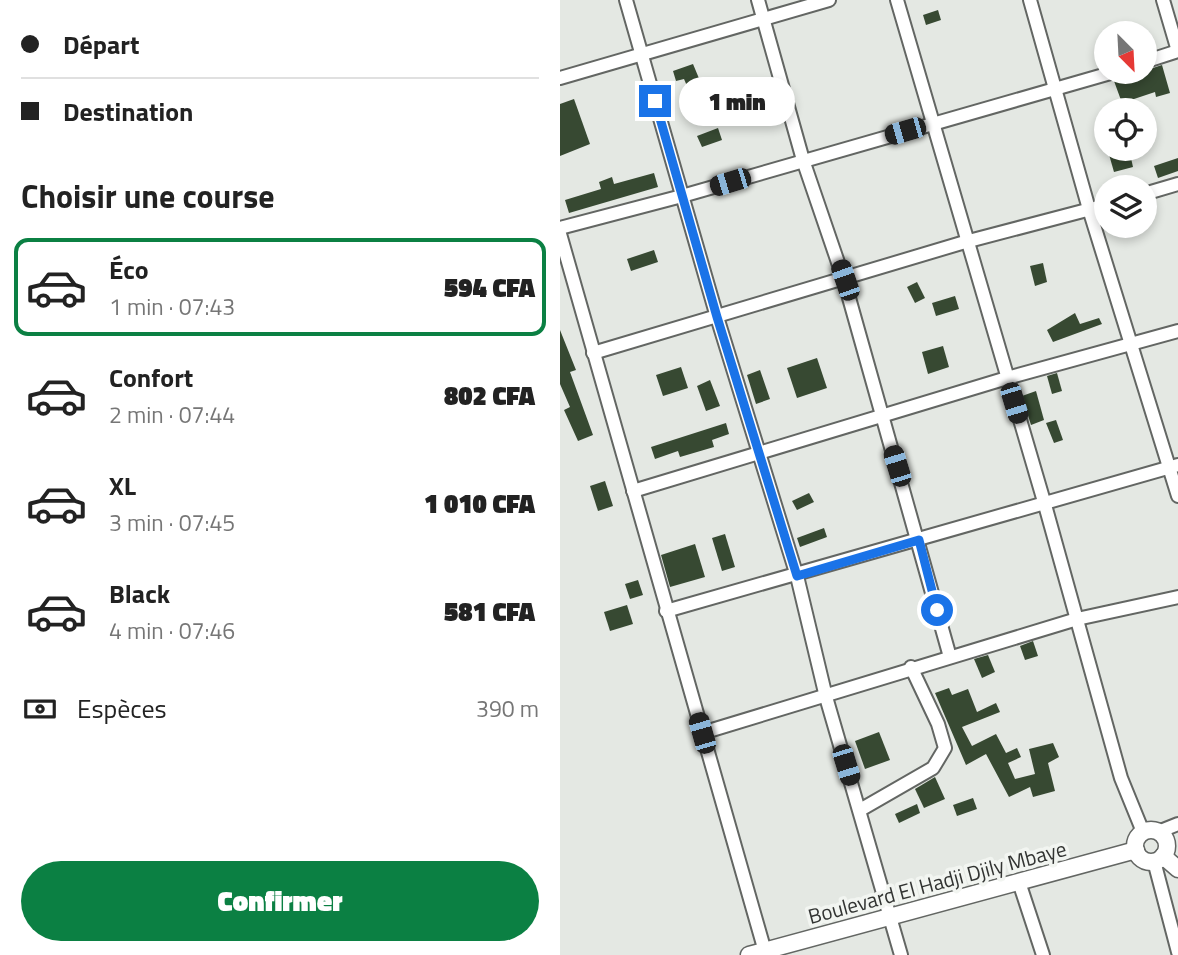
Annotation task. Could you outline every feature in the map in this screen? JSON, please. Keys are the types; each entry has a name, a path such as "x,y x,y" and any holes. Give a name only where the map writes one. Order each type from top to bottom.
{"main road":[{"path":"1158,859 1166,842 1150,832 1137,839 1136,850 1145,861 1158,859 1178,869"},
{"name":"Boulevard El Hadji Djily Mbaye","path":"760,954 1136,850"}],"street":[{"path":"626,0 681,197 797,576 826,697 901,955"},
{"path":"758,0 803,160 845,280 950,657"},
{"path":"560,78 829,0"},
{"path":"897,0 965,242 1045,505 1121,778 1150,832 1178,824"},
{"path":"1030,0 1089,209 1174,466 1178,496"},
{"path":"1157,58 1178,51 1163,0"},
{"path":"560,228 681,197 1094,78"},
{"path":"1157,190 1178,184"},
{"path":"593,353 845,280 965,242 1094,208"},
{"path":"560,234 702,733 760,954"},
{"path":"633,492 1007,378 1178,331"},
{"path":"666,611 797,576 1174,466"},
{"path":"702,733 826,697 911,667 1077,619 1178,597"},
{"path":"860,810 933,768 945,748 938,724 911,667"},
{"path":"1158,859 1178,951"},
{"path":"1019,882 1043,955"}],"building":[{"path":"938,10 941,20 926,25 923,15"},
{"path":"693,64 703,88 690,93 684,79 676,81 673,71"},
{"path":"1162,65 1170,93 1156,97 1155,92 1137,98 1120,98 1115,84 1157,84 1157,67"},
{"path":"574,99 590,144 560,156 560,104"},
{"path":"718,128 722,140 702,147 697,136"},
{"path":"1178,158 1178,171 1158,178 1154,166"},
{"path":"1111,161 1132,161 1133,167 1114,172"},
{"path":"654,173 658,187 569,213 565,200 601,189 599,182 612,177 614,184"},
{"path":"654,250 658,262 631,271 627,259"},
{"path":"1043,263 1047,282 1035,286 1030,266"},
{"path":"917,282 925,298 915,303 907,287"},
{"path":"955,296 959,309 936,316 932,303"},
{"path":"1075,313 1080,324 1099,318 1102,324 1053,342 1047,330"},
{"path":"560,330 576,370 570,372 593,435 578,441 564,410 570,407 560,384"},
{"path":"943,346 949,367 928,374 922,352"},
{"path":"817,358 827,388 797,398 787,368"},
{"path":"681,367 688,388 663,396 656,375"},
{"path":"760,370 770,399 756,404 747,375"},
{"path":"1057,373 1062,391 1052,394 1047,376"},
{"path":"710,380 720,406 706,411 697,386"},
{"path":"1036,391 1044,420 1031,425 1022,396"},
{"path":"1056,420 1063,440 1054,443 1046,423"},
{"path":"726,423 729,434 712,440 714,447 680,457 678,451 655,459 651,447"},
{"path":"605,481 613,506 598,511 590,486"},
{"path":"809,493 814,502 797,510 792,501"},
{"path":"824,528 827,537 800,547 797,538"},
{"path":"725,534 735,567 722,571 712,538"},
{"path":"695,544 705,577 670,587 661,555"},
{"path":"638,580 643,595 630,599 625,584"},
{"path":"627,605 633,624 610,631 604,612"},
{"path":"1033,641 1038,656 1025,660 1020,646"},
{"path":"988,655 995,672 982,678 974,659"},
{"path":"949,688 952,695 968,689 977,712 996,703 1000,712 962,727 972,746 996,734 1006,753 1017,748 1021,757 1008,763 1015,779 1035,774 1029,749 1053,743 1059,757 1048,763 1055,791 1033,797 1030,787 1009,797 986,754 966,765 935,693"},
{"path":"879,732 890,760 865,769 855,741"},
{"path":"935,777 945,799 924,808 915,789"},
{"path":"973,798 977,809 957,816 953,805"},
{"path":"917,804 920,813 899,823 895,814"}],"route":[{"path":"655,101 681,197 797,576 919,540 937,610"}]}
